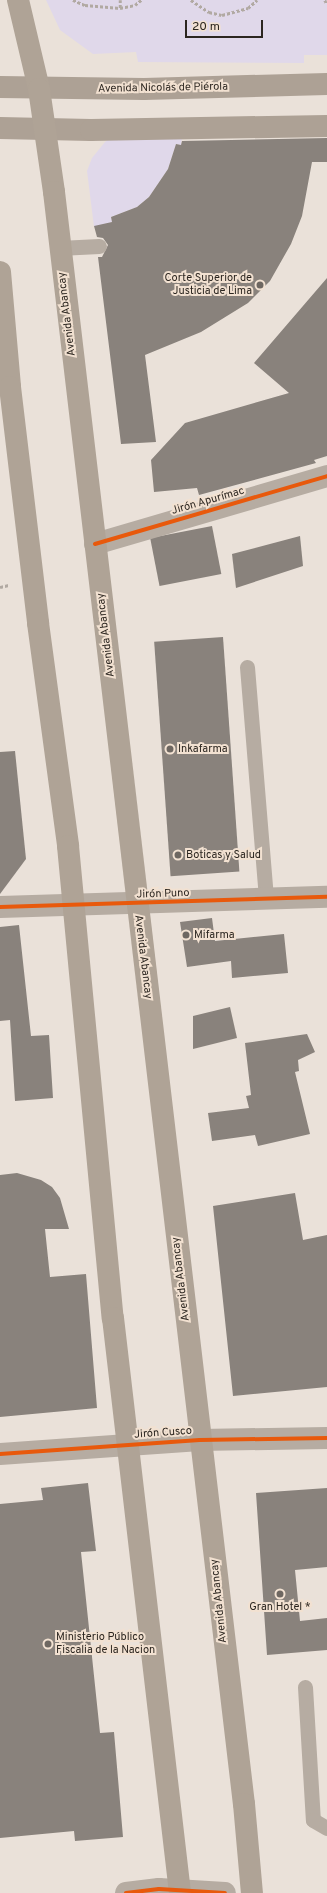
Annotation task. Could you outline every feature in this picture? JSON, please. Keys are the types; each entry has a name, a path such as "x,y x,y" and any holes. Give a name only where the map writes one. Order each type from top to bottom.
{"main road":[{"name":"Avenida Abancay","path":"18,0 39,89 46,129 244,1804 252,1893"},
{"name":"Avenida Nicolás de Piérola","path":"0,87 39,89 327,84"},
{"path":"0,128 191,129 327,126"},
{"path":"0,272 10,387 38,623 68,846 128,1445 180,1891"}],"street":[{"name":"Jirón Apurímac","path":"95,544 327,476"},
{"name":"Jirón Puno","path":"0,906 137,904 327,897"},
{"name":"Jirón Cusco","path":"0,1454 200,1440 327,1438"},
{"path":"126,1893 180,1891 225,1893"}],"lane":[{"path":"59,248 100,246"},
{"path":"247,666 266,899"},
{"path":"305,1687 313,1820 327,1828"}],"path":[{"path":"73,0 85,5 120,8 135,5 141,0"},
{"path":"120,0 120,8"},
{"path":"191,0 209,12 222,15 248,8 257,0"},
{"path":"325,0 327,4"}],"shaded area":[{"path":"46,0 327,0 327,55 304,55 304,63 138,62 136,52 93,54 60,30"},
{"path":"183,130 181,145 176,144 168,169 149,197 137,207 111,217 112,222 94,227 87,171 92,158 105,142 119,131"}],"building":[{"path":"327,138 327,162 312,162 302,216 291,244 270,281 248,303 201,332 145,355 156,442 121,444 98,257 102,257 108,245 103,238 97,237 94,226 112,222 111,217 137,207 149,197 168,169 176,144 181,145 182,141"},
{"path":"327,278 327,456 314,460 316,463 199,495 197,488 154,492 151,460 185,423 289,393 254,363"},
{"path":"212,526 221,574 160,586 150,538"},
{"path":"300,536 303,566 236,588 232,554"},
{"path":"223,637 239,871 171,876 154,642"},
{"path":"15,751 26,859 0,894 0,752"},
{"path":"212,918 215,941 284,934 288,973 232,978 231,961 187,967 180,922"},
{"path":"19,925 31,1036 49,1035 53,1098 15,1101 10,1020 0,1021 0,927"},
{"path":"230,1007 237,1038 193,1049 193,1016"},
{"path":"307,1034 315,1052 298,1060 299,1071 295,1072 310,1134 258,1146 255,1135 212,1141 208,1113 249,1108 246,1096 251,1095 245,1043"},
{"path":"17,1173 41,1180 52,1187 60,1198 69,1229 45,1229 50,1277 86,1274 97,1408 0,1417 0,1175"},
{"path":"295,1193 303,1240 327,1235 327,1387 233,1396 213,1206"},
{"path":"88,1483 96,1551 81,1552 100,1733 114,1732 123,1837 75,1841 74,1831 0,1838 0,1504 43,1500 41,1488"},
{"name":"Gran Hotel *","path":"327,1488 327,1567 295,1570 300,1621 327,1618 327,1650 267,1655 256,1493"}],"cycle path":[{"path":"95,544 327,476"},
{"path":"0,907 327,897"},
{"path":"0,1454 200,1440 327,1438"},
{"path":"126,1893 159,1889 225,1893"}],"place":[{"name":"Corte Superior de Justicia de Lima","path":"260,285"},
{"name":"Inkafarma","path":"170,749"},
{"name":"Boticas y Salud","path":"178,855"},
{"name":"Mifarma","path":"186,935"},
{"name":"Gran Hotel *","path":"280,1594"},
{"name":"Ministerio Público Fiscalia de la Nacion","path":"48,1644"}]}
